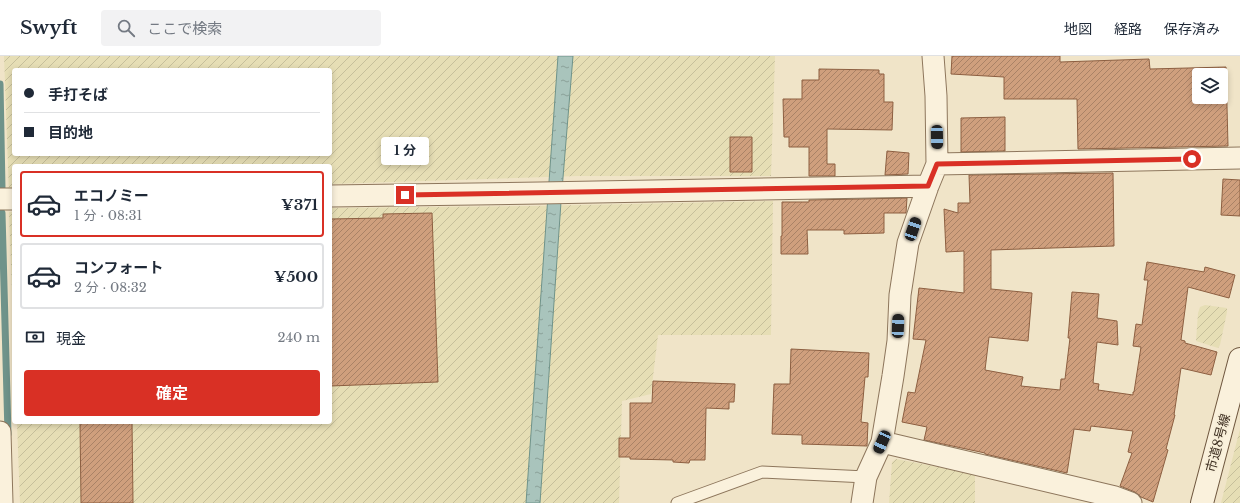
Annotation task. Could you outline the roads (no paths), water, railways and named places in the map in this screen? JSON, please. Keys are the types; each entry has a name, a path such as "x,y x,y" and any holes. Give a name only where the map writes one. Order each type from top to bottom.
{"street":[{"path":"862,503 866,477 882,442 898,341 900,295 908,243 937,164 934,56"},
{"path":"937,164 1240,158"},
{"path":"332,196 928,186"},
{"path":"0,199 12,199"},
{"name":"市道8号線","path":"1202,503 1240,359"},
{"path":"0,432 2,503"},
{"path":"882,442 1115,497 1131,503"}],"lane":[{"path":"677,503 762,472 866,477"}],"water":[{"path":"558,56 573,56 561,202 540,503 526,503"}],"waterway":[{"path":"0,84 2,188"},
{"path":"2,213 8,434"}]}
